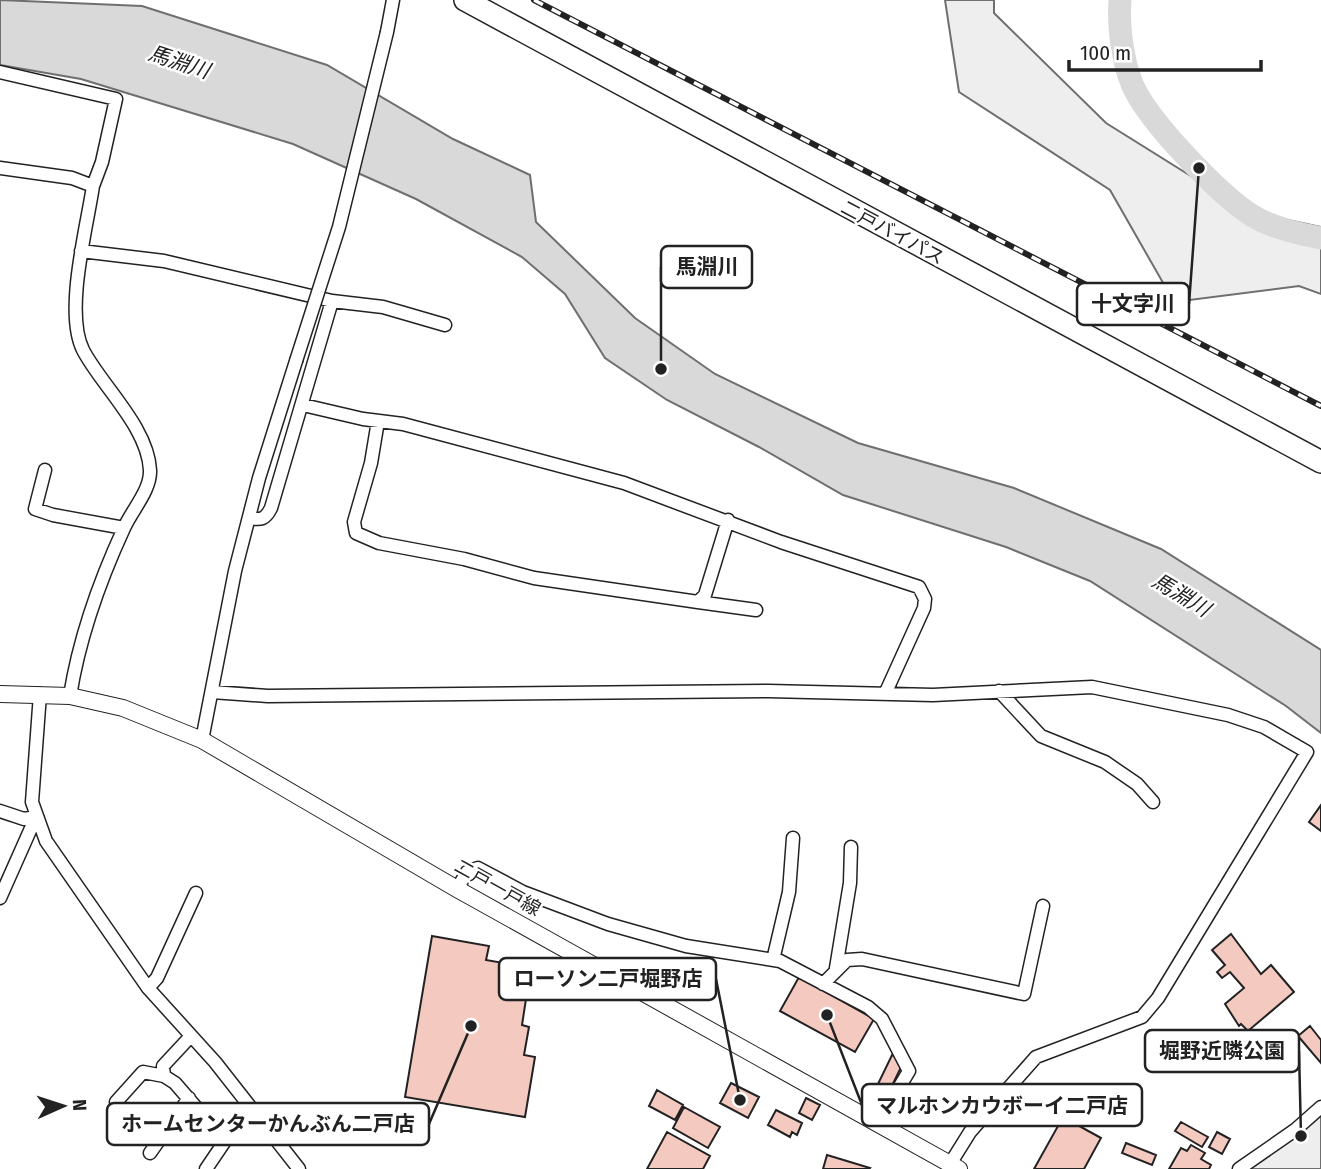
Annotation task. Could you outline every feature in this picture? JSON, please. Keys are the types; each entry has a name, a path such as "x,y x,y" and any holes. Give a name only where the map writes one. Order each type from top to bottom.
{"highway":[{"name":"二戸バイパス","path":"465,0 1321,462"}],"main road":[{"name":"二戸一戸線","path":"0,694 70,695 122,708 202,740 457,889 954,1166"}],"street":[{"path":"202,740 235,571 296,361 339,227 393,0"},
{"path":"0,72 116,99 102,162 93,186 81,251 77,325 82,348 121,403 150,467 150,480 124,528 92,611 70,695"},
{"path":"0,169 72,178 93,186"},
{"path":"81,251 164,261 331,301 383,307 445,325"},
{"path":"249,518 267,517 271,508 331,301"},
{"path":"303,405 403,424 624,483 781,542 919,587 925,599 924,608 885,694"},
{"path":"378,421 371,463 354,522 356,533 379,543 464,559 534,578 756,610"},
{"path":"45,470 35,509 52,515 124,528"},
{"path":"698,602 705,595 728,520"},
{"path":"212,692 320,697 755,691 885,694 1092,688 1179,704 1264,727 1307,752 1158,998 1142,1017 1036,1057 970,1132 954,1166"},
{"path":"999,691 1041,736 1105,762 1137,784 1153,802"},
{"path":"40,694 32,802 46,841 148,988 272,1130 299,1169"},
{"path":"0,811 24,819 36,817"},
{"path":"0,898 36,817"},
{"path":"773,960 789,892 793,838"},
{"path":"836,968 850,883 851,846"},
{"path":"457,889 467,872 478,868 523,892 608,924 686,946 773,960 868,1007 882,1019 909,1071 878,1123"},
{"path":"148,988 163,967 196,893"},
{"path":"823,984 836,968 847,960 862,959 1024,994 1043,906"},
{"path":"164,1076 163,1066 190,1037"},
{"path":"116,1102 137,1075 143,1072 164,1076 175,1083 225,1141 206,1169"},
{"path":"150,1153 188,1098"},
{"path":"1239,1169 1321,1107"}],"shaded area":[{"path":"945,0 994,0 994,13 1106,123 1247,211 1321,227 1321,294 1299,286 1174,302 1110,190 959,92"},
{"path":"1321,1104 1321,1169 1243,1169"}],"water":[{"path":"0,0 142,6 327,65 453,139 530,175 536,222 635,318 715,374 858,443 1014,488 1161,549 1321,650 1321,733 1286,706 1090,581 1006,547 843,495 759,447 667,400 605,358 565,294 522,257 416,199 293,144 81,79 0,65"}],"building":[{"path":"1321,805 1321,831 1309,822"},
{"path":"1231,934 1261,974 1271,965 1294,992 1248,1031 1241,1024 1239,1026 1225,1004 1244,988 1230,972 1222,978 1217,972 1225,965 1212,950"},
{"path":"432,936 489,946 486,960 509,964 503,995 526,999 522,1025 529,1027 524,1055 535,1057 525,1117 405,1097"},
{"path":"549,961 598,991 592,1000 543,970"},
{"path":"799,977 874,1019 855,1052 780,1011"},
{"path":"1310,1026 1321,1040 1321,1063 1298,1036"},
{"path":"892,1055 904,1061 889,1092 877,1086"},
{"path":"731,1083 759,1097 748,1118 720,1103"},
{"path":"657,1090 683,1105 675,1120 649,1106"},
{"path":"806,1098 820,1105 812,1120 799,1113"},
{"path":"684,1107 720,1127 708,1148 673,1128"},
{"path":"776,1110 802,1123 797,1135 792,1132 790,1137 768,1125"},
{"path":"1063,1117 1101,1138 1084,1169 1034,1169"},
{"path":"1181,1122 1208,1137 1202,1147 1175,1131"},
{"path":"667,1132 710,1156 703,1169 647,1169"},
{"path":"1217,1132 1230,1139 1222,1154 1209,1147"},
{"path":"1126,1143 1156,1155 1152,1165 1122,1153"},
{"path":"1191,1145 1205,1153 1201,1159 1211,1165 1209,1169 1169,1169 1181,1148 1187,1151"},
{"path":"827,1155 870,1168 823,1169"}],"waterway":[{"path":"1120,0 1121,35 1128,73 1137,94 1159,126 1211,182 1246,211 1275,226 1321,238"}],"railway":[{"path":"534,0 1321,406"}],"place":[{"name":"十文字川","path":"1199,168"},
{"name":"馬淵川","path":"661,369"},
{"name":"マルホンカウボーイ二戸店","path":"827,1015"},
{"name":"ホームセンターかんぶん二戸店","path":"471,1026"},
{"name":"ローソン二戸堀野店","path":"740,1100"},
{"name":"堀野近隣公園","path":"1301,1136"}]}
